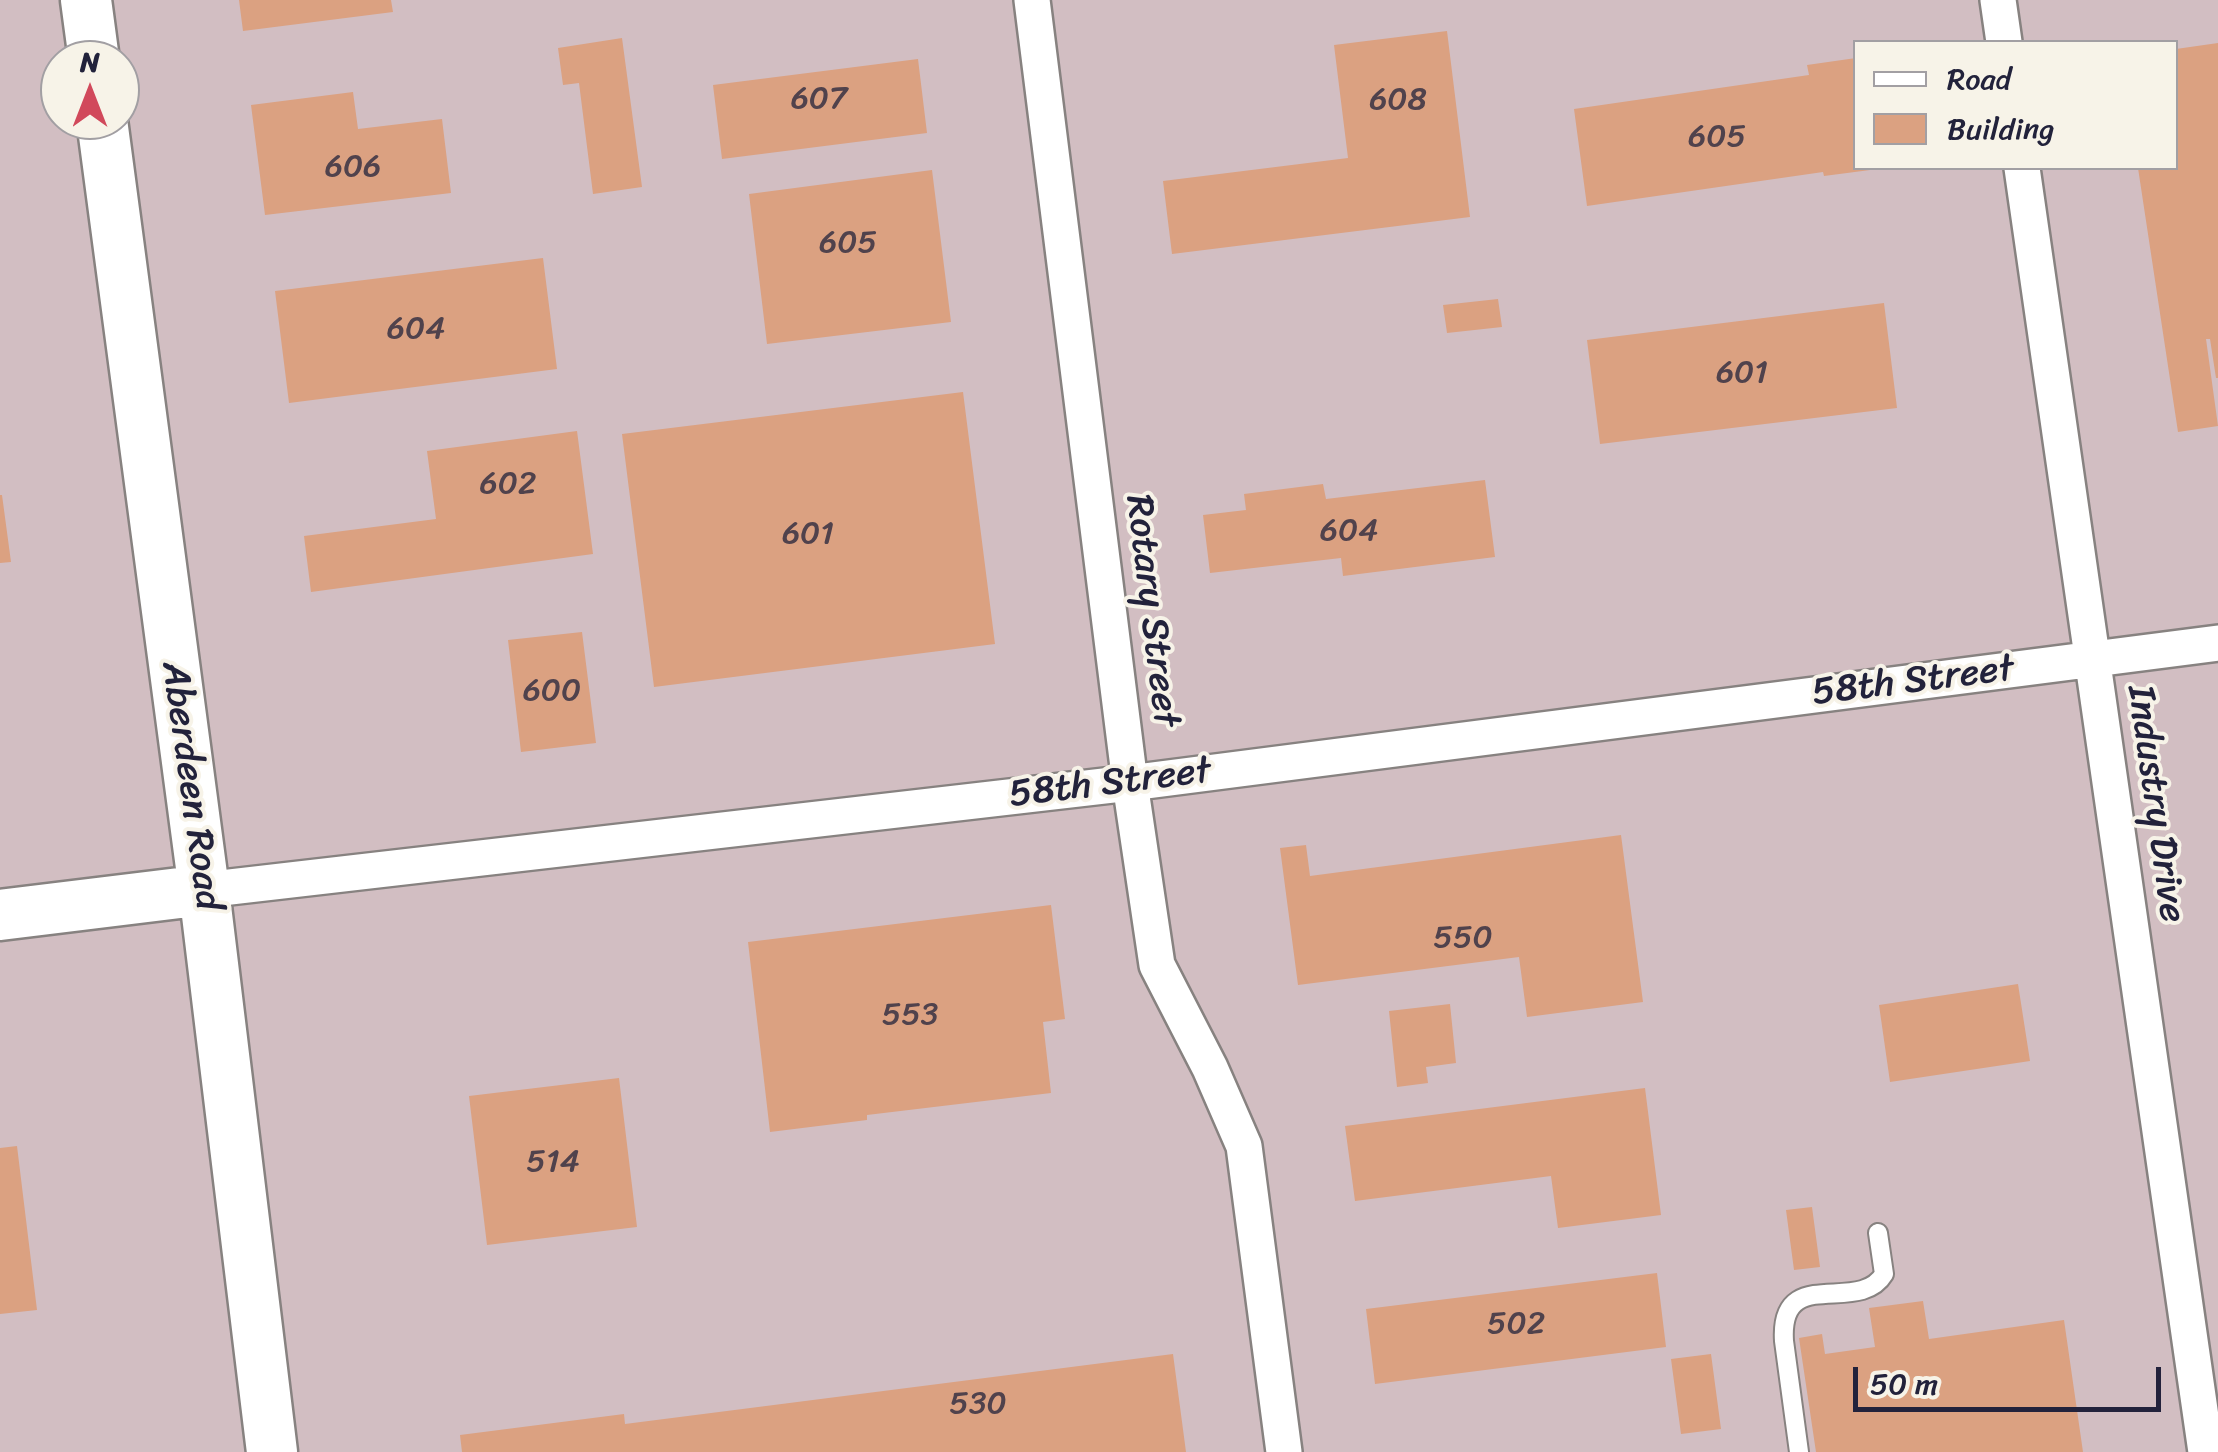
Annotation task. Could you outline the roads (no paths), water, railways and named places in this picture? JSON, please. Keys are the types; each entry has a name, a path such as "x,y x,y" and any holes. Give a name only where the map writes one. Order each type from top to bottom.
{"main road":[{"path":"86,0 91,40"},
{"name":"Aberdeen Road","path":"105,140 204,890 272,1452"},
{"name":"58th Street","path":"0,915 204,890"}],"street":[{"name":"Rotary Street","path":"1032,0 1130,783 1157,966 1210,1068 1244,1146 1284,1452"},
{"path":"1998,0 2004,40"},
{"name":"Industry Drive","path":"2022,170 2206,1452"},
{"name":"58th Street","path":"204,890 1130,783 2218,643"}],"lane":[{"path":"1799,1452 1784,1340 1786,1311 1810,1296 1878,1284 1884,1274 1878,1233"}]}
